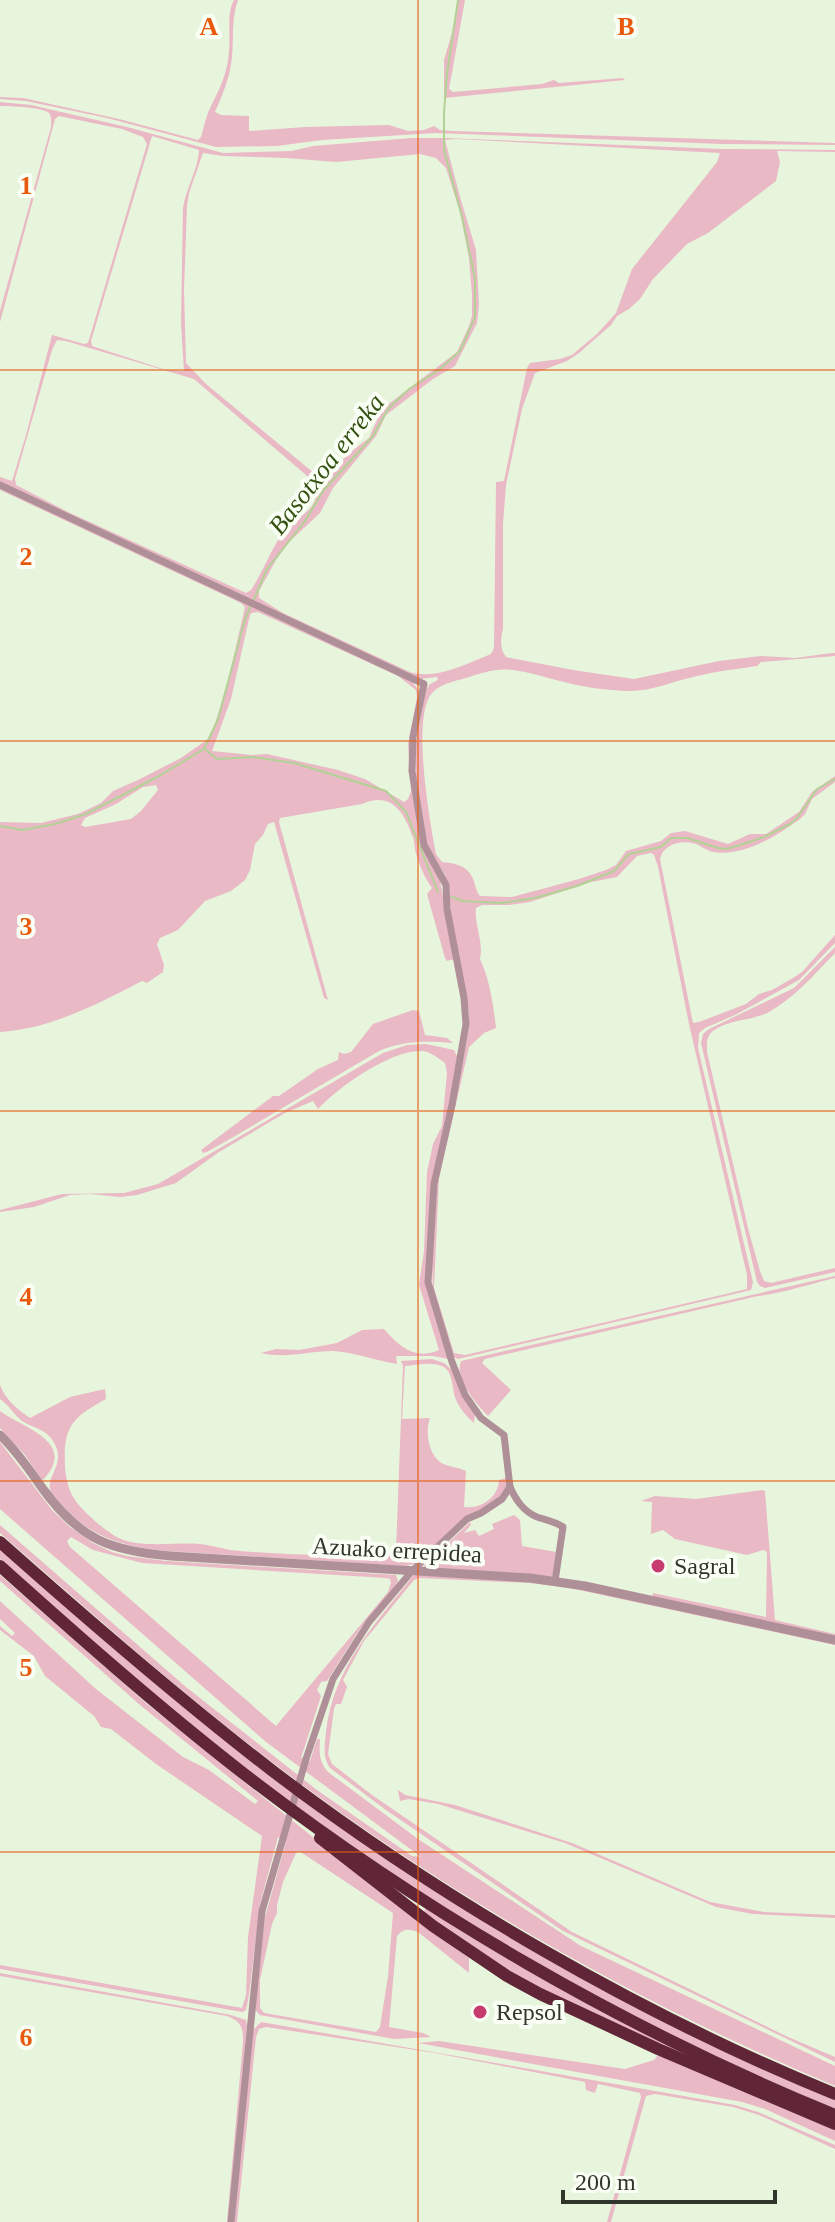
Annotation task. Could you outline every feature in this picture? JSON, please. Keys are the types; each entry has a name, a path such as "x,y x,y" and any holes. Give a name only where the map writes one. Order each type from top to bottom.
{"highway":[{"path":"0,1542 213,1724 382,1849 524,1938 619,1992 706,2036 835,2094"},
{"path":"0,1566 142,1691 241,1771 426,1901 610,2008 700,2054 835,2115"},
{"path":"304,1818 317,1836 367,1876 507,1976 658,2049 835,2124"}],"street":[{"path":"0,485 424,684 413,737 412,771 424,845 446,885 447,909 466,1024 434,1184 428,1282 465,1395 481,1418 504,1435 510,1487 518,1503 535,1516 563,1527 555,1581"},
{"name":"Azuako errepidea","path":"0,1435 66,1517 90,1536 118,1549 171,1556 555,1581 835,1640"},
{"path":"231,2222 262,1911 306,1759 333,1679 369,1622 412,1571 467,1519 502,1499 510,1487"}],"shaded area":[{"path":"234,0 238,0 231,64 215,112 249,116 249,131 389,125 408,131 434,126 452,131 835,145 436,133 277,146 216,147 107,118 26,101 0,99 23,98 119,119 198,140 227,66 229,19"},
{"path":"458,0 465,0 449,89 453,92 542,84 554,80 559,83 625,80 444,98 444,60"},
{"path":"0,102 31,105 223,153 292,151 313,146 411,138 444,138 722,149 835,150 777,151 780,162 776,181 708,233 687,244 653,279 640,299 617,316 579,353 535,373 522,409 506,485 501,643 506,657 634,679 719,661 761,656 795,658 835,653 835,656 761,662 757,666 704,674 635,691 593,688 519,671 494,670 435,690 426,705 423,724 424,770 436,854 442,862 467,870 480,896 512,897 579,879 616,865 626,851 661,841 671,833 685,831 728,844 750,834 766,834 799,812 812,792 835,776 835,782 812,799 800,819 759,844 722,853 691,843 679,843 669,846 660,859 693,1023 746,1004 759,994 793,978 835,935 835,943 799,980 699,1033 698,1048 753,1282 751,1290 458,1359 454,1357 433,1292 432,1263 438,1176 459,1083 469,1013 449,888 445,875 427,847 416,777 415,746 426,690 438,680 437,677 420,679 0,483 0,477 12,481 52,335 88,343 147,144 143,137 122,129 59,116 55,119 0,322 0,311 51,121 46,111 0,106","holes":["152,136 199,150 183,208 181,323 184,371 166,370 92,346","445,140 720,153 717,162 632,269 616,313 572,355 530,363 527,368 504,481 496,482 494,648 491,654 461,666 420,674 283,613 259,598 259,591 276,560 289,542 320,513 333,488 376,436 386,415 455,366 477,323 476,250","203,153 336,162 420,154 436,158 446,168 460,212 469,258 472,294 469,326 457,352 382,409 369,438 348,454 325,479 206,384 186,363 184,290 189,193","57,340 194,379 306,475 316,497 309,510 284,531 256,582 246,593 70,513 16,485 15,479","654,855 747,1275 747,1289 465,1355 454,1353 434,1288 439,1178 469,1047 484,1033 496,1028 489,984 480,959 476,908 530,902 617,877 637,856"]},
{"path":"0,487 411,680 419,691 411,739 424,850 440,881 455,959 447,961 445,958 427,894 432,888 421,867 404,818 394,805 380,800 372,801 280,818 279,822 328,1000 324,998 274,822 268,824 255,844 245,880 231,891 205,901 178,930 160,938 157,944 164,965 163,972 147,983 142,981 55,1021 0,1032 0,822 41,823 78,814 101,803 113,791 181,758 208,739 227,686 245,607 0,490","holes":["258,612 398,676 416,690 408,744 411,791 408,799 404,802 365,779 338,770 267,754 212,751 231,699 249,619 251,613","156,785 158,790 131,819 85,827 81,825 85,818 143,787"]},
{"path":"835,947 835,953 796,993 762,1015 716,1029 707,1040 707,1052 749,1232 764,1281 771,1283 835,1268 835,1272 765,1288 757,1282 701,1043 703,1034 709,1029 794,988"},
{"path":"413,1010 419,1011 425,1035 447,1038 453,1043 416,1042 379,1051 203,1153 201,1150 273,1096 279,1096 318,1069 338,1060 339,1052 351,1052 373,1024"},
{"path":"426,1044 454,1050 459,1060 433,1182 427,1279 448,1359 396,1356 397,1364 333,1351 288,1355 261,1353 337,1343 362,1330 384,1329 402,1346 415,1353 439,1350 419,1285 424,1251 427,1172 433,1144 442,1126 447,1073 445,1063 422,1051 396,1056 366,1071 338,1090 318,1109 313,1101 285,1113 219,1152 176,1183 137,1195 70,1195 34,1207 0,1212 62,1194 124,1193 158,1184 383,1053 407,1045"},
{"path":"835,1276 787,1291 485,1359 482,1363 511,1390 488,1416 463,1383 461,1361"},
{"path":"432,1359 452,1370 475,1411 474,1423 457,1401 447,1370 430,1364 405,1366 402,1419 430,1418 429,1442 436,1458 443,1464 466,1471 464,1507 488,1501 496,1492 499,1480 506,1478 509,1486 500,1499 468,1519 415,1564 405,1566 167,1551 137,1547 109,1538 83,1525 53,1495 50,1484 58,1456 53,1441 43,1431 22,1421 0,1399 0,1385 12,1404 30,1418 70,1397 105,1389 106,1399 85,1411 68,1432 66,1472 71,1492 80,1507 121,1539 139,1543 200,1544 270,1553 389,1556 396,1550 401,1361"},
{"path":"0,1411 33,1430 51,1446 55,1455 53,1466 44,1479 0,1428"},
{"path":"0,1442 52,1510 70,1527 112,1552 166,1561 396,1575 398,1581 388,1597 360,1629 327,1681 321,1682 317,1690 321,1696 301,1758 310,1761 317,1739 320,1739 320,1757 328,1772 418,1839 581,1946 835,2066 835,2086 611,1980 468,1897 398,1852 264,1756 163,1675 0,1533 0,1525 186,1687 317,1790 412,1856 421,1857 266,1742 0,1509","holes":["71,1537 93,1550 142,1563 386,1578 391,1583 388,1592 276,1726 70,1547 67,1541"]},
{"path":"765,1491 775,1620 835,1634 835,1637 652,1597 653,1593 766,1617 767,1552 763,1550 747,1555 675,1539 663,1530 651,1534 652,1502 641,1501 655,1496 696,1499"},
{"path":"514,1515 520,1520 522,1546 556,1552 552,1578 423,1567 470,1522 464,1533 475,1530 479,1536 494,1529 492,1524"},
{"path":"0,1548 114,1649 444,1894 835,2100 835,2110 616,2007 500,1941 387,1870 278,1793 151,1693 0,1559"},
{"path":"0,1575 146,1703 380,1891 469,1958 469,1973 418,1932 406,1930 397,1936 389,2027 431,2037 394,2039 260,2015 256,2011 265,1917 286,1842 278,1837 260,1904 249,1995 246,2010 242,2012 0,1969 0,1965 242,2008 246,1995 248,1937 262,1836 156,1764 111,1729 101,1727 94,1716 45,1676 34,1656 0,1630 0,1626 12,1636 15,1633 0,1619 0,1601 96,1689 183,1757 209,1770 255,1804 258,1801 140,1705 0,1581","holes":["299,1851 393,1913 388,1976 380,2027 376,2032 264,2013 260,2008 260,1980 272,1924 283,1882 296,1853"]},
{"path":"413,1576 530,1581 578,1588 835,1643 565,1587 419,1578 414,1580 364,1641 343,1680 347,1687 341,1704 336,1704 334,1709 328,1754 332,1764 372,1795 572,1932 835,2057 835,2062 563,1931 330,1768 325,1755 325,1741 337,1687 358,1648"},
{"path":"398,1790 405,1795 455,1805 572,1843 710,1902 764,1912 835,1915 835,1918 753,1914 716,1907 565,1843 438,1804 409,1799 400,1801"},
{"path":"425,1908 562,1988 702,2063 519,1979 424,1914"},
{"path":"0,1973 231,2015 246,2020 229,2222 243,2042 239,2023 227,2016 0,1976"},
{"path":"261,2022 735,2105 835,2145 835,2149 759,2115 733,2107 655,2094 646,2096 611,2222 607,2222 640,2093 598,2084 595,2093 586,2090 585,2082 435,2053 266,2027 259,2029 256,2037 237,2222 234,2222 252,2031"},
{"path":"439,2041 625,2069 654,2060 658,2055 835,2129 835,2141 765,2109 742,2102 418,2043"}],"waterway":[{"name":"Basotxoa erreka","path":"254,599 267,569 305,521 323,491 373,436 388,409 409,389 439,370 460,351 475,317 475,278 444,150 447,73 458,0"},
{"name":"Basotxoa erreka","path":"0,826 22,830 86,814 204,749 218,719 251,605"},
{"path":"206,750 217,759 252,757 294,763 386,791 406,812 438,892"},
{"path":"452,897 462,901 501,903 535,898 614,871 629,854 661,847 671,838 687,838 726,849 740,845 790,824 817,789 835,779"}],"place":[{"name":"Sagral","path":"658,1566"},
{"name":"Repsol","path":"480,2012"}]}
